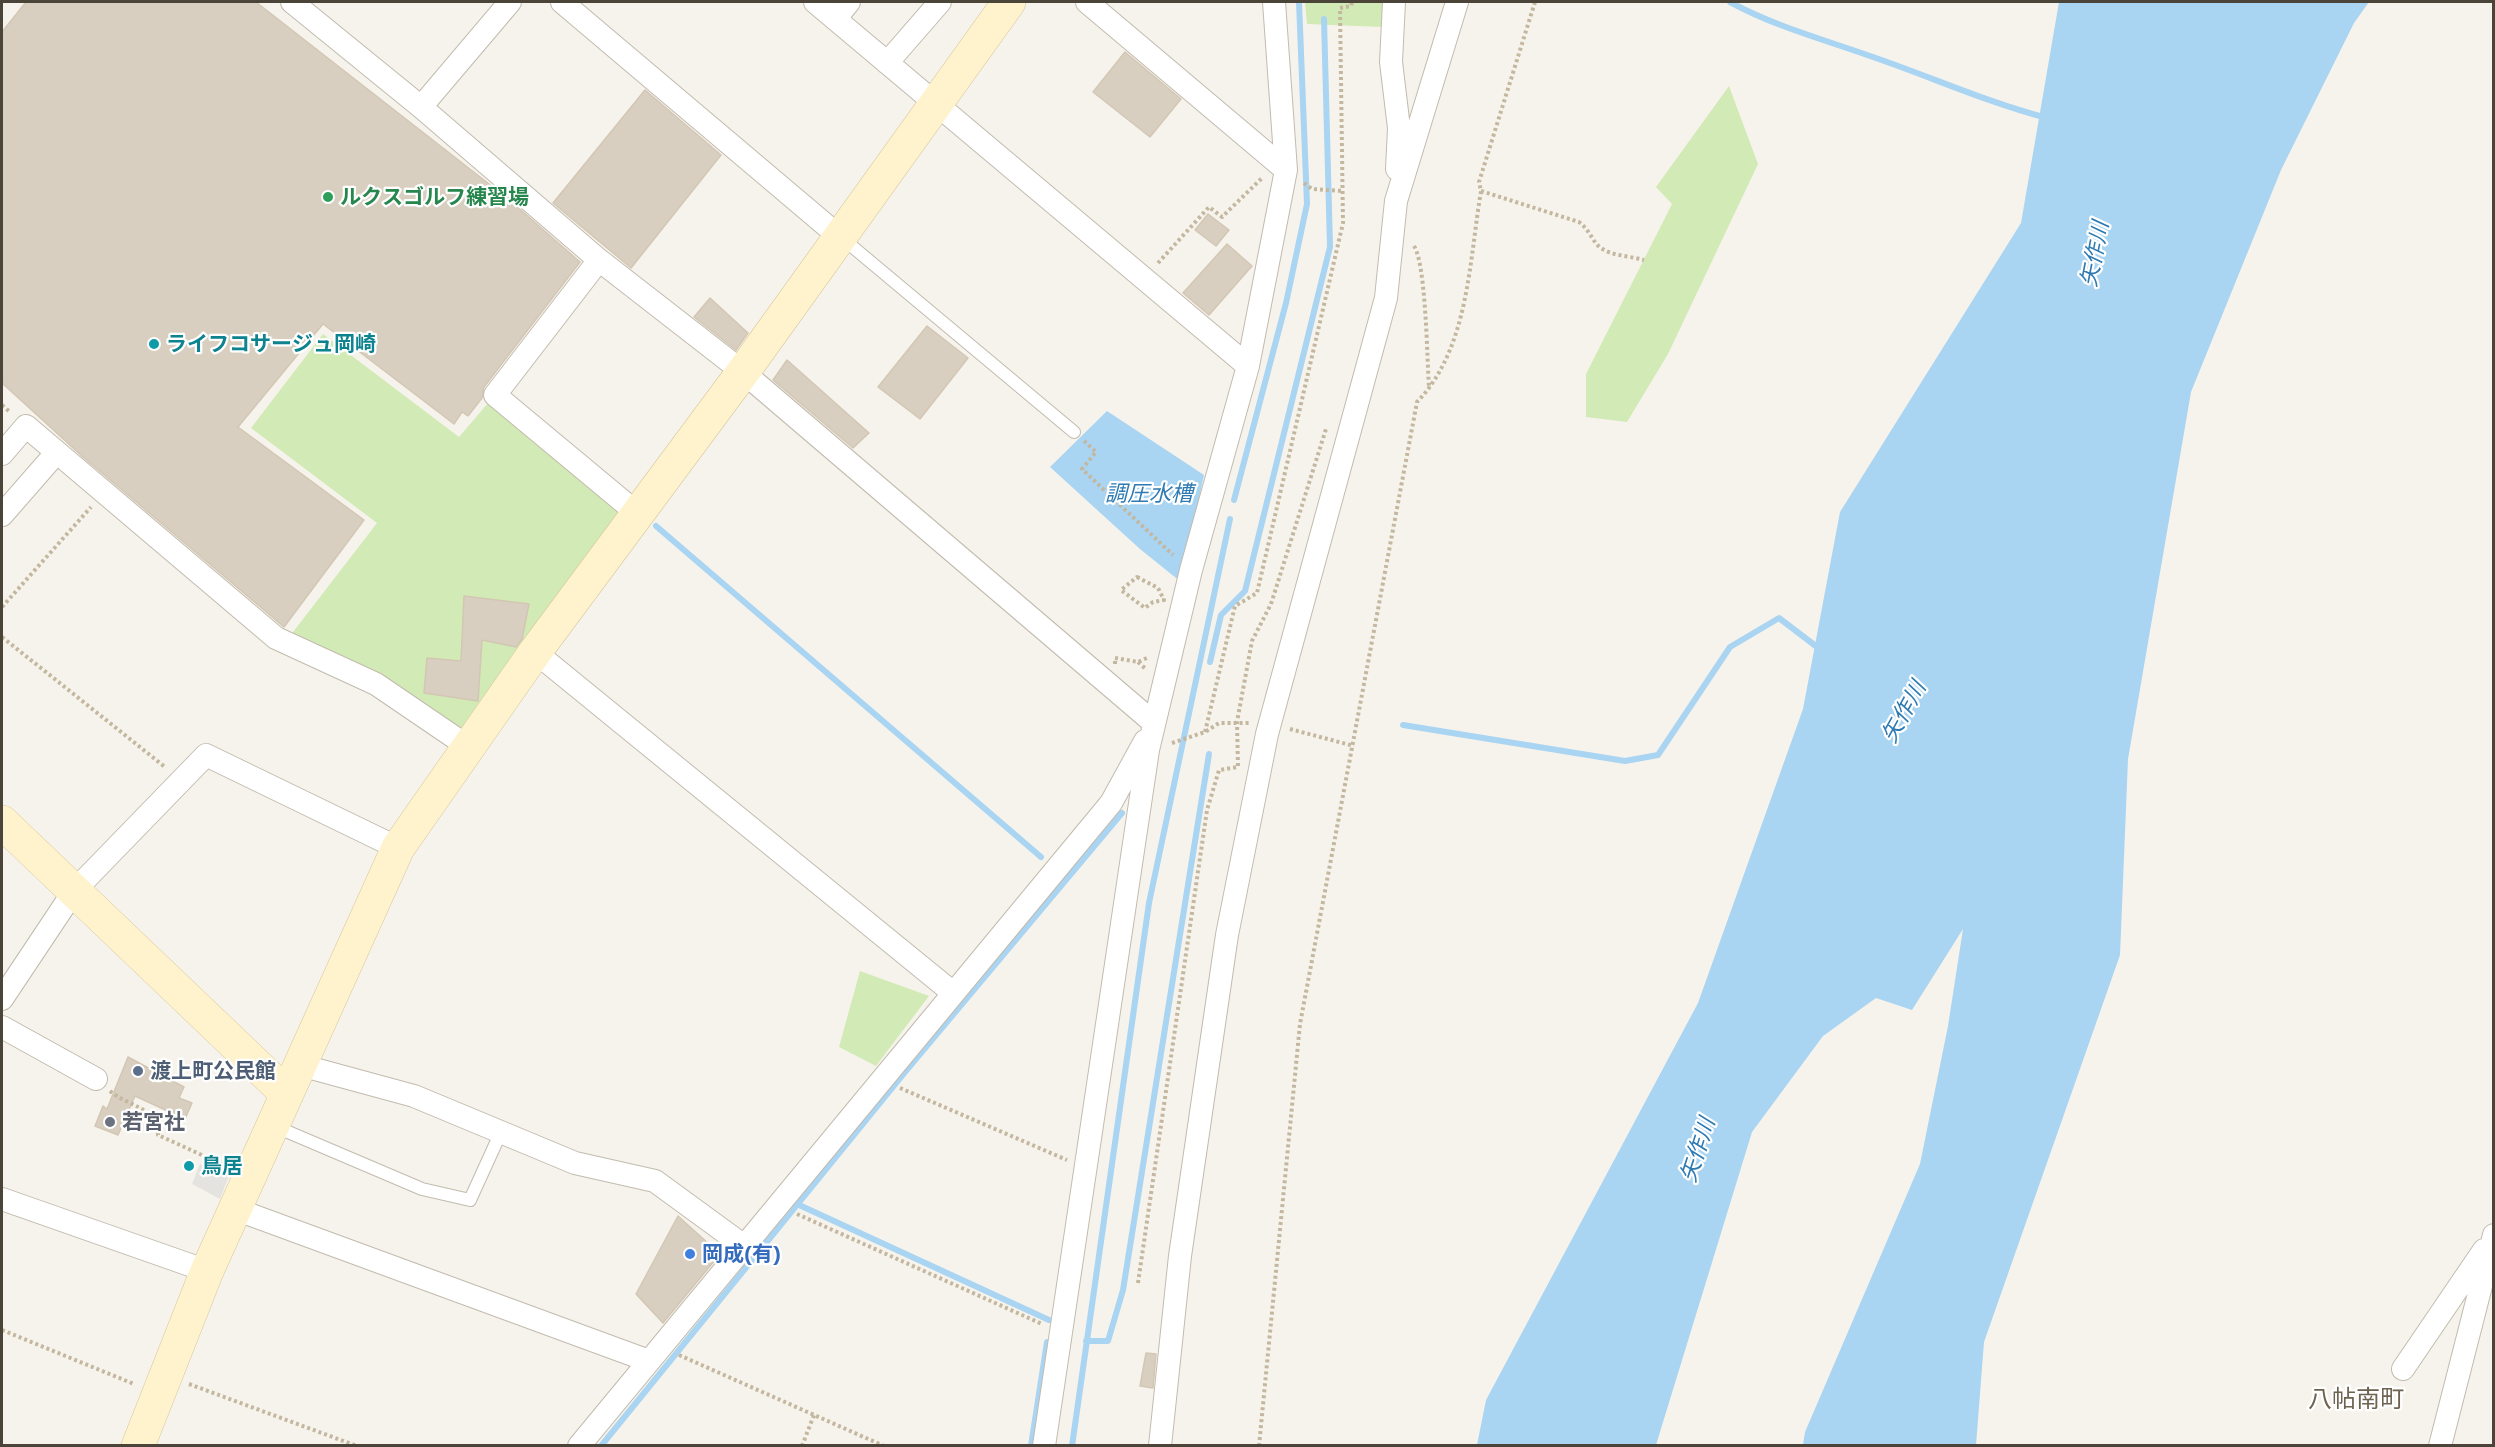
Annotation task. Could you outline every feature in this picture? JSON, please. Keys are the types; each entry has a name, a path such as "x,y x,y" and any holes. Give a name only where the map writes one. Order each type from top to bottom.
{"street":[{"path":"292,2 421,107 599,260 743,372 1154,723"},
{"path":"421,107 510,2"},
{"path":"562,2 841,238"},
{"path":"815,2 842,10 887,63 1248,366"},
{"path":"887,63 940,2"},
{"path":"138,1446 207,1271 398,848 535,652 841,238 1009,2"},
{"path":"1087,2 1282,166"},
{"path":"1044,1446 1148,750 1191,570 1248,366 1282,166 1274,2"},
{"path":"1160,1446 1180,1256 1227,935 1269,724 1386,298 1399,128 1392,62 1394,2"},
{"path":"1394,208 1457,2"},
{"path":"599,260 495,395 638,513"},
{"path":"2,454 26,426 276,638 376,684 470,748"},
{"path":"2,514 57,452"},
{"path":"535,652 952,992"},
{"path":"579,1446 880,1079 1111,803 1154,723"},
{"path":"2,999 74,891 206,755 398,848"},
{"path":"2,822 74,891 294,1079 414,1096 575,1163 655,1181 744,1246"},
{"path":"2,1027 96,1079"},
{"path":"2,1199 207,1271"},
{"path":"235,1209 655,1354"},
{"path":"2403,1369 2493,1236"},
{"path":"2439,1446 2493,1236"}],"lane":[{"path":"841,238 1074,432"},
{"path":"273,1125 422,1189 470,1200 501,1132"}],"path":[{"path":"1205,732 1235,606 1257,593 1343,223 1340,8 1351,6 1352,2"},
{"path":"1259,1446 1300,1024 1354,746 1416,402 1429,389 1458,333 1481,191 1479,182 1535,2"},
{"path":"1143,279 1209,207 1222,217 1282,166"},
{"path":"1312,189 1343,191"},
{"path":"1481,191 1579,222 1590,230 1598,246 1605,251 1644,260"},
{"path":"1394,208 1417,251 1429,389"},
{"path":"1138,1283 1207,810 1219,770 1238,767 1238,723 1252,641 1271,604 1329,421"},
{"path":"1074,432 1096,452 1082,469 1158,542"},
{"path":"2,607 104,492"},
{"path":"1137,577 1158,588 1164,600 1153,602 1145,608 1121,590 1137,577"},
{"path":"2,637 181,780"},
{"path":"1148,750 1205,732 1220,723 1269,724 1354,746"},
{"path":"96,1079 116,1096 152,1115 159,1125 158,1136 250,1177"},
{"path":"880,1079 1086,1168"},
{"path":"777,1205 1061,1333"},
{"path":"2,1330 162,1385 357,1446"},
{"path":"655,1354 814,1415 884,1446"},
{"path":"802,1446 814,1415"}],"green space":[{"path":"1305,2 1388,2 1382,27 1307,24"},
{"path":"1729,86 1758,164 1668,354 1627,422 1586,417 1586,374 1672,204 1656,187"},
{"path":"323,334 459,437 489,402 623,516 466,731 290,636 377,523 251,428"},
{"path":"860,971 929,996 876,1066 839,1047"}],"shaded area":[{"path":"200,1164 229,1176 220,1199 192,1184"}],"water":[{"name":"矢作川","path":"2059,2 2369,2 2354,23 2281,170 2191,392 2128,759 2120,955 1984,1342 1976,1445 1803,1445 1805,1432 1920,1164 1948,1026 1963,929 1912,1010 1876,998 1823,1036 1752,1132 1656,1445 1477,1445 1486,1400 1698,1003 1803,709 1840,512 2021,223"},
{"name":"調圧水槽","path":"1107,411 1204,475 1181,582 1140,549 1050,467"}],"building":[{"path":"26,2 256,2 507,198 580,262 484,387 482,398 468,416 462,412 454,424 323,324 238,427 364,520 284,627 83,457 2,383 2,32"},
{"path":"1125,52 1181,99 1150,137 1093,92"},
{"path":"645,90 721,155 631,268 553,203"},
{"path":"1208,214 1229,230 1216,246 1195,230"},
{"path":"1227,244 1252,266 1209,315 1183,293"},
{"path":"710,298 748,333 736,350 694,317"},
{"path":"927,326 968,358 920,419 878,387"},
{"path":"787,360 869,433 853,448 773,380"},
{"path":"464,596 529,604 522,639 516,647 482,640 478,701 424,693 427,658 461,661"},
{"name":"渡上町公民館","path":"128,1057 184,1087 179,1098 192,1103 185,1119 135,1096 118,1135 95,1126 103,1106 107,1109"},
{"path":"678,1216 720,1254 663,1323 636,1294"},
{"path":"1146,1353 1156,1354 1153,1388 1140,1386"}],"waterway":[{"path":"1234,500 1286,303 1307,204 1299,2"},
{"path":"1730,2 1798,32 2047,118"},
{"path":"1210,662 1221,615 1245,591 1330,247 1324,19"},
{"path":"1072,1446 1149,903 1230,519"},
{"path":"656,526 1041,857"},
{"path":"1403,725 1625,761 1658,755 1730,647 1779,618 1821,650"},
{"path":"1086,1341 1108,1341 1123,1290 1209,754"},
{"path":"601,1446 905,1072 1122,813"},
{"path":"797,1204 1049,1320"},
{"path":"1031,1446 1047,1342"}],"place":[{"name":"ルクスゴルフ練習場","path":"328,197"},
{"name":"ライフコサージュ岡崎","path":"154,344"},
{"name":"渡上町公民館","path":"138,1071"},
{"name":"若宮社","path":"110,1122"},
{"name":"鳥居","path":"189,1166"},
{"name":"岡成(有)","path":"690,1254"}],"district":[{"name":"八帖南町","path":"2356,1399"}]}
